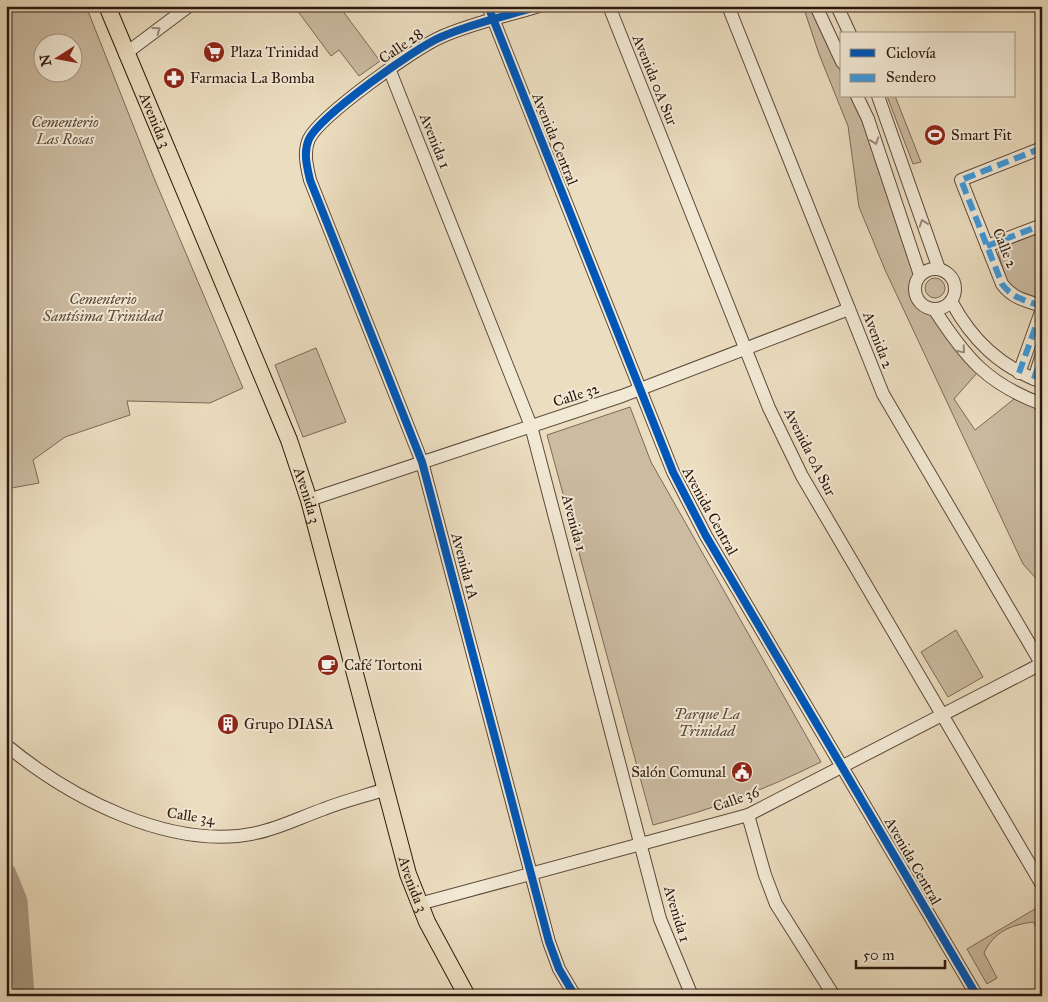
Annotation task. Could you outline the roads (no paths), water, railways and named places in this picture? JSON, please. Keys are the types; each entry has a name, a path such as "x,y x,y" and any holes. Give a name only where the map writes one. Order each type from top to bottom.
{"main road":[{"name":"Avenida 3","path":"107,6 125,54 275,404 309,500 404,859 419,904 466,996"}],"street":[{"path":"125,54 190,6"},
{"name":"Avenida Central","path":"488,6 669,464 702,528 977,996"},
{"name":"Calle 28","path":"306,150 308,141 324,120 390,70 438,38 539,6"},
{"name":"Avenida 0A Sur","path":"608,6 769,408 802,476 1042,885"},
{"name":"Avenida 2","path":"728,6 873,373 891,410 1041,663"},
{"path":"816,6 840,58"},
{"path":"837,6 849,32"},
{"name":"Avenida 1","path":"390,70 531,426 660,918 692,996"},
{"path":"858,98 868,119 920,275"},
{"path":"879,98 939,269"},
{"name":"Calle 2","path":"1042,148 961,180 1002,284 1009,293 1042,307"},
{"name":"Avenida 1A","path":"306,150 310,180 422,462 552,952 575,996"},
{"path":"897,204 915,198"},
{"path":"987,246 1042,225"},
{"path":"939,269 949,274 953,279 955,290 951,302 941,309 923,306 916,297 915,285 920,275 926,271 939,269"},
{"path":"951,302 976,339 997,360 1019,373 1038,381 1042,354"},
{"path":"1019,373 1042,307"},
{"name":"Calle 32","path":"309,500 640,390 849,309"},
{"path":"934,309 959,347 981,370 1004,387 1042,404"},
{"name":"Calle 36","path":"419,904 748,815 1041,663"},
{"name":"Calle 34","path":"6,745 66,787 111,810 145,824 189,835 212,837 256,833 386,789"},
{"path":"748,815 765,875 776,904 834,996"}],"waterway":[{"path":"6,874 17,901 24,996"}],"place":[{"name":"Plaza Trinidad","path":"214,52"},
{"name":"Farmacia La Bomba","path":"174,78"},
{"name":"Smart Fit","path":"935,135"},
{"name":"Café Tortoni","path":"328,665"},
{"name":"Grupo DIASA","path":"228,724"},
{"name":"Salón Comunal","path":"742,772"}],"park label":[{"name":"Cementerio Las Rosas","path":"65,130"},
{"name":"Cementerio Santísima Trinidad","path":"103,308"},
{"name":"Parque La Trinidad","path":"707,722"}]}
